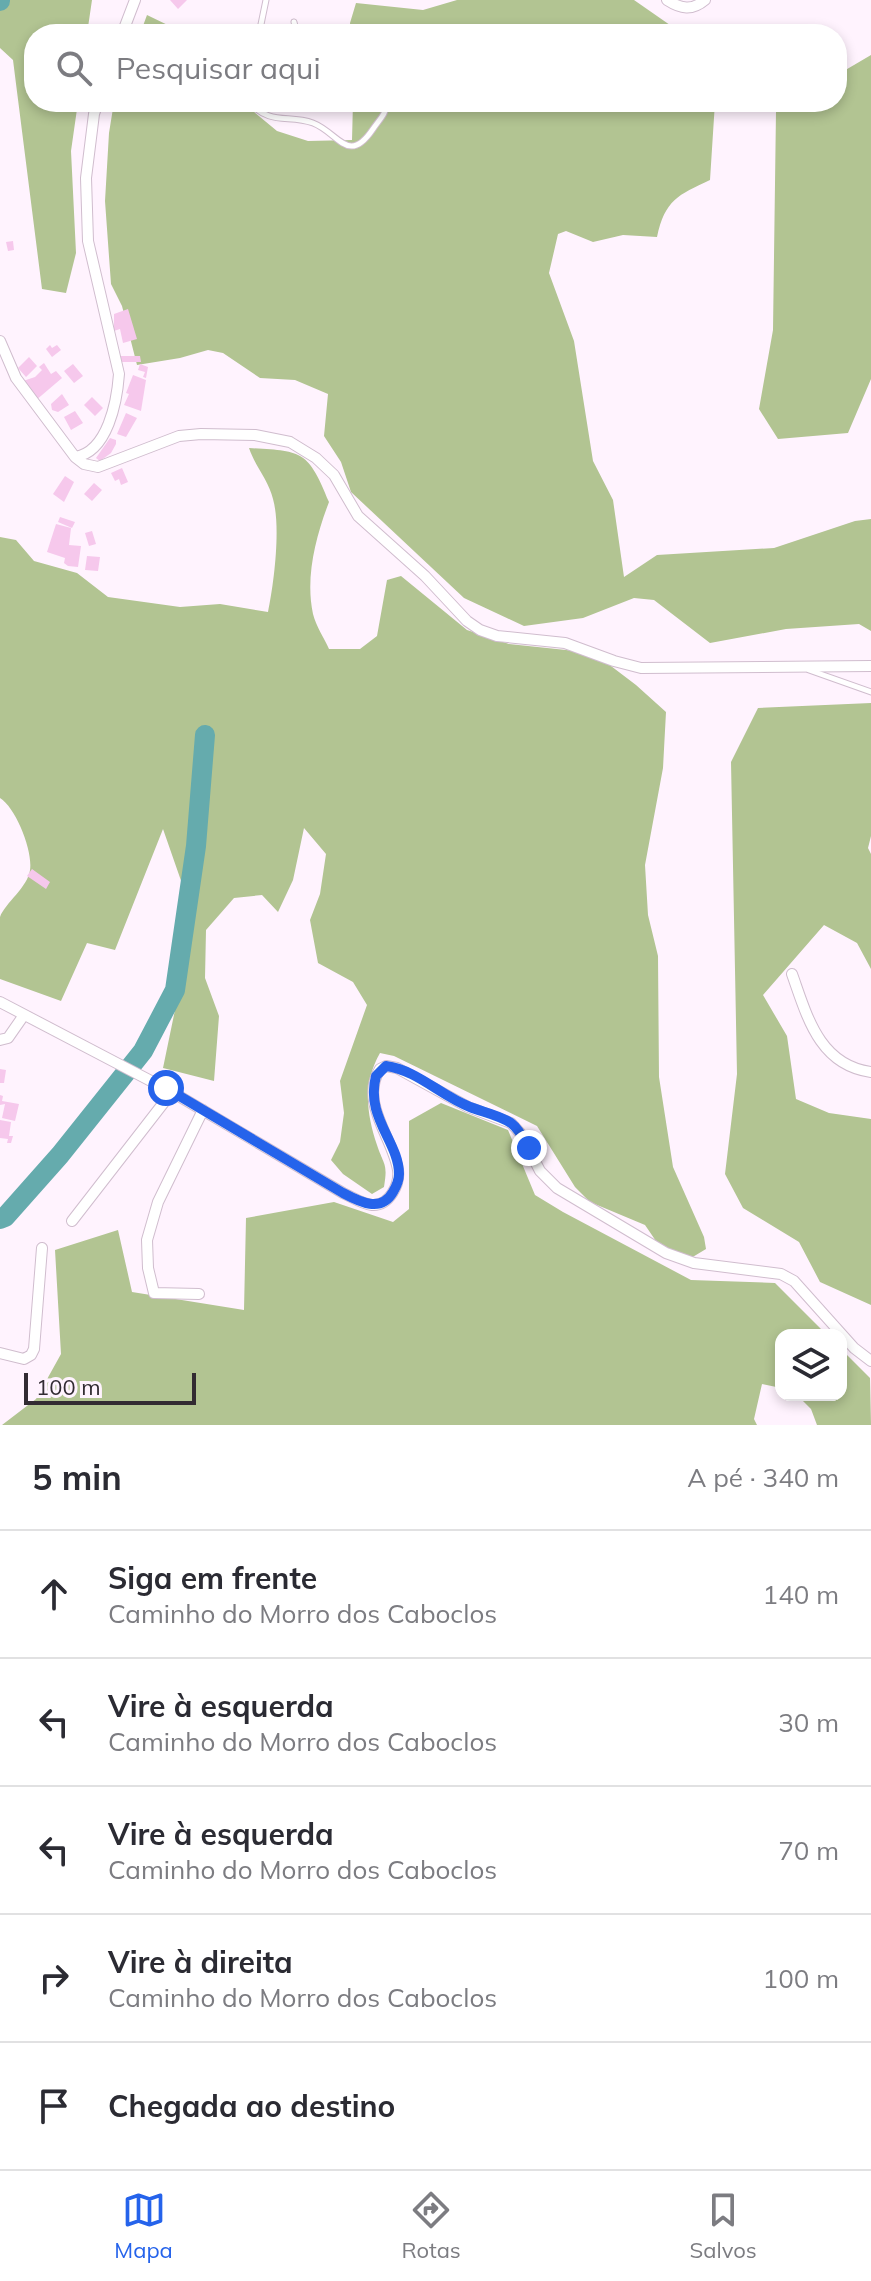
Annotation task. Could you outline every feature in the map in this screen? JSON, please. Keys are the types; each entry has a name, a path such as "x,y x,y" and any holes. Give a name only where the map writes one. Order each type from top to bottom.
{"street":[{"path":"126,24 135,0"},
{"path":"667,0 678,7 690,8 705,0"},
{"path":"75,457 82,456 99,440 117,397 119,374 88,241 86,178 95,112"},
{"path":"0,341 16,378 75,457 84,464 98,467 179,436 214,434 279,438 316,458 334,475 358,516 480,630 497,636 565,643 641,668 871,666"},
{"path":"792,974 812,1030 824,1047 849,1067 871,1072"},
{"path":"0,1002 169,1090 359,1201 372,1205 382,1204 391,1196 399,1175 397,1162 379,1122 373,1086 380,1069 386,1066 397,1068 468,1107 511,1123 521,1134 540,1171 557,1188 666,1253 694,1263 781,1274 794,1281 854,1348 871,1361"},
{"path":"0,1040 8,1038 24,1015"},
{"path":"72,1221 169,1090"},
{"path":"199,1294 154,1293 148,1268 147,1240 158,1202 203,1110"},
{"path":"0,1353 24,1359 34,1349 42,1248"}],"lane":[{"path":"261,24 266,0"},
{"path":"261,112 270,117 317,125 344,145 353,146 364,142 386,112"},
{"path":"797,665 871,692"}],"green space":[{"path":"0,0 92,0 88,24 24,24 24,112 77,112 71,151 76,253 66,293 42,289 13,60 0,48"},
{"path":"457,0 634,0 668,24 350,24 356,3 423,10"},
{"path":"147,15 166,24 144,24"},
{"path":"871,55 871,379 848,433 778,439 759,409 773,330 776,112 847,112 847,69"},
{"path":"112,112 254,112 277,131 308,141 352,140 353,112 714,112 710,180 674,200 664,215 657,237 623,235 593,242 566,231 558,234 549,273 574,341 593,461 613,500 624,577 657,555 774,548 855,521 871,519 871,631 859,624 786,629 710,643 654,600 634,598 583,618 524,626 464,598 351,492 341,462 324,436 328,394 295,380 260,378 223,353 208,350 137,365 122,306 111,284 105,201"},
{"path":"249,448 281,450 301,457 315,472 329,502 316,543 310,586 313,614 329,649 360,649 377,636 387,580 401,576 467,630 509,644 585,652 607,663 666,712 663,768 645,865 648,915 658,956 659,1077 673,1167 704,1237 706,1249 691,1258 658,1244 645,1225 590,1202 575,1187 537,1126 394,1056 380,1053 371,1075 368,1098 370,1121 385,1169 384,1187 372,1194 343,1174 331,1160 340,1142 344,1113 340,1081 367,1005 353,982 318,963 310,920 320,894 326,854 304,828 293,880 278,912 262,895 234,898 206,930 205,978 219,1016 214,1081 163,1068 194,918 163,829 115,950 87,943 61,1001 0,979 0,917 25,883 30,862 17,820 0,798 0,537 16,540 34,561 77,573 108,597 180,607 220,604 268,612 276,555 275,511 268,486"},
{"path":"871,703 871,836 868,848 871,854 871,969 857,943 824,925 763,995 787,1036 796,1099 829,1113 871,1119 871,1305 820,1282 799,1242 743,1208 725,1174 737,1074 731,762 758,708"},
{"path":"441,1103 508,1130 535,1195 563,1212 691,1280 775,1283 821,1329 775,1329 775,1387 762,1384 754,1419 757,1425 2,1425 36,1399 61,1354 55,1250 118,1230 132,1292 244,1310 246,1218 334,1202 393,1222 409,1209 409,1121"},
{"path":"847,1355 870,1378 871,1425 817,1425 811,1409 803,1401 847,1401"}],"building":[{"path":"170,0 187,0 178,9"},
{"path":"13,241 14,250 8,251 6,242"},
{"path":"128,309 137,339 123,343 120,329 114,331 114,314"},
{"path":"50,345 52,348 57,345 61,350 52,357 46,349"},
{"path":"120,356 140,356 141,362 121,362"},
{"path":"29,357 37,366 26,377 18,368"},
{"path":"44,363 51,374 56,371 62,378 35,401 23,381 35,377"},
{"path":"73,364 83,376 74,383 64,371"},
{"path":"140,364 148,367 146,378 143,377 145,372 138,370"},
{"path":"133,375 146,380 141,411 124,405"},
{"path":"62,394 69,405 58,412 52,410 51,404"},
{"path":"92,397 103,408 95,416 84,405"},
{"path":"75,411 83,423 71,430 64,417"},
{"path":"126,413 137,418 126,437 117,434"},
{"path":"110,438 116,440 116,444 111,453 100,461 96,458"},
{"path":"122,468 128,482 121,485 111,473"},
{"path":"65,476 74,482 64,502 53,494"},
{"path":"94,483 102,490 92,501 84,494"},
{"path":"60,517 75,522 72,528 58,522"},
{"path":"56,524 71,528 69,545 81,546 78,567 68,566 64,563 65,558 47,552"},
{"path":"92,531 96,544 89,546 85,533"},
{"path":"87,556 100,557 98,571 85,570"},
{"path":"32,869 50,882 46,889 27,876"},
{"path":"0,1069 6,1070 4,1083 0,1083"},
{"path":"0,1095 3,1096 2,1101 19,1104 15,1121 2,1118 5,1104 0,1105"},
{"path":"0,1120 11,1122 11,1143 7,1143 8,1139 0,1138"}],"waterway":[{"path":"0,1219 60,1155 143,1051 175,990 196,846 205,735"}],"route":[{"path":"166,1088 343,1193 372,1205 382,1204 391,1196 399,1175 397,1162 379,1122 374,1098 376,1076 386,1066 411,1074 468,1107 511,1123 529,1148"}]}
